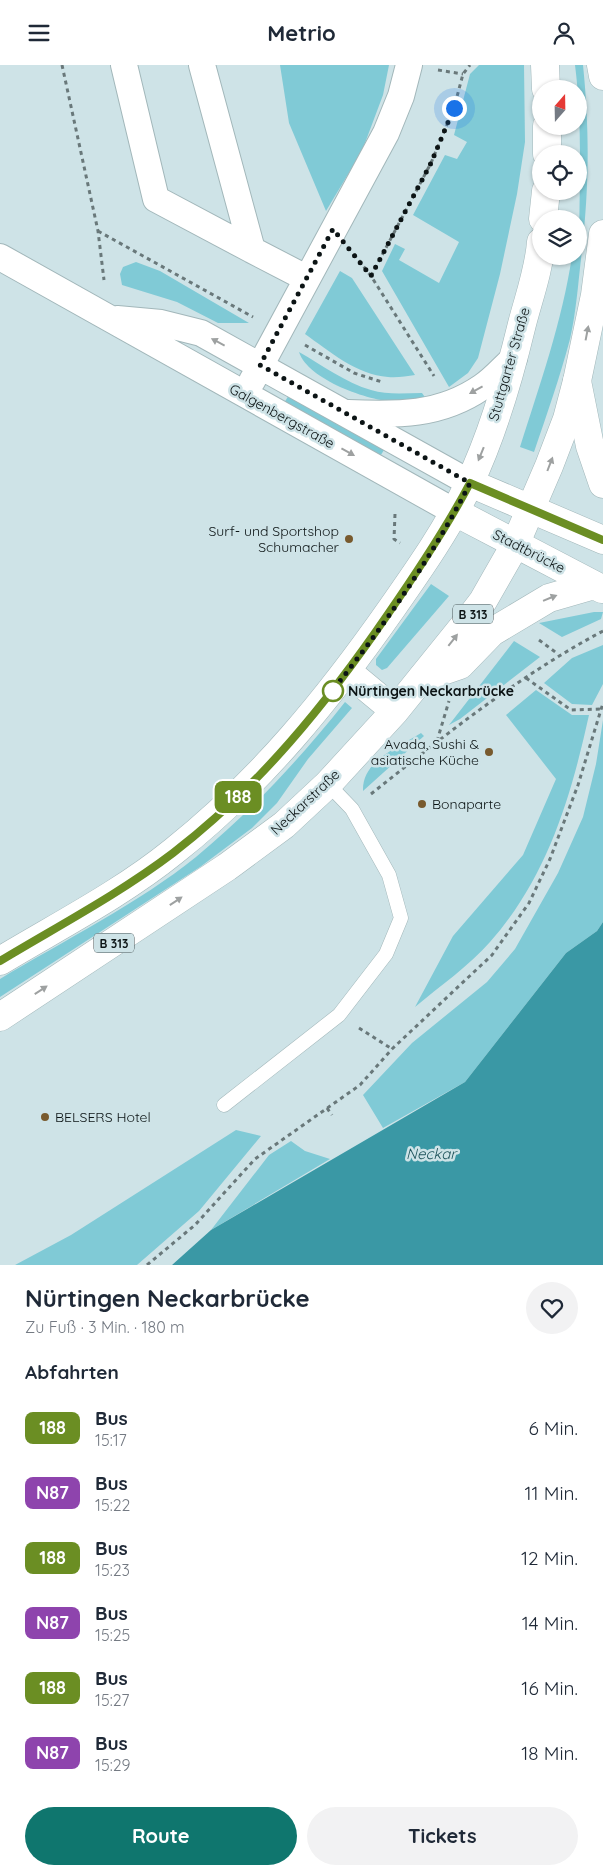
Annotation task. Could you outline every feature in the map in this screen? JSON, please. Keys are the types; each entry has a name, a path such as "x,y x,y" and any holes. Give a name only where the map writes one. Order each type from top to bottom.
{"main road":[{"path":"545,65 546,80"},
{"path":"601,65 603,76"},
{"name":"B 313","path":"531,509 566,419 577,381 595,295 603,234"},
{"name":"Stuttgarter Straße","path":"455,513 470,483 487,439 514,358 536,265"},
{"path":"577,381 590,446 603,485"},
{"path":"470,483 603,540"},
{"name":"Neckarstraße","path":"0,1017 227,867 284,825 328,783 394,711 483,601 514,545 531,509"},
{"path":"0,961 128,884 173,852 234,801 283,751 348,672 424,562 455,513"},
{"name":"Stadtbrücke","path":"455,513 598,587"},
{"path":"422,678 460,665 492,633 549,598 598,587"},
{"path":"348,672 394,711"}],"street":[{"path":"124,65 156,199 306,278"},
{"path":"202,65 252,250"},
{"path":"244,395 386,133 401,96 409,65"},
{"name":"Galgenbergstraße","path":"0,257 455,513"},
{"name":"Galgenbergstraße","path":"109,318 161,323 201,333 470,483"},
{"name":"Galgenbergstraße","path":"345,413 404,415 447,405 482,387 514,358"}],"lane":[{"path":"224,1105 339,1015 386,954 401,917 390,875 352,809 328,783"}],"path":[{"path":"62,65 98,231 109,318"},
{"path":"371,276 431,163 454,108 463,74 470,65"},
{"path":"333,229 371,276 435,378 425,379"},
{"path":"98,231 354,373 389,382"},
{"path":"352,809 437,741 558,654 603,631"},
{"path":"526,678 571,710 600,709"},
{"path":"147,1265 195,1225 255,1159 360,1085 392,1049 492,955 529,903 550,859 578,785 603,703"},
{"path":"339,1015 392,1049"},
{"path":"326,1108 332,1115"}],"shaded area":[{"path":"280,65 389,65 383,95 362,151 326,211 289,123"},
{"path":"479,65 524,65 525,142 517,194 500,274 478,358 468,373 449,387 382,271 395,244 405,249 399,260 439,283 459,242 413,215 445,155 457,159 467,142 454,135 470,74"},
{"path":"575,65 583,65 584,80 576,80"},
{"path":"587,135 587,186 587,145 580,145 580,136"},
{"path":"580,200 586,200 586,210 580,210"},
{"path":"136,262 160,271 249,323 218,323 177,302 122,285 120,274 123,267"},
{"path":"571,265 580,265 570,339 534,452 520,447 543,376"},
{"path":"340,271 352,278 415,375 391,377 365,372 334,355 305,334"},
{"path":"299,352 362,387 383,393 422,393 427,400 408,402 384,401 356,393 327,380 314,371"},
{"path":"289,395 384,450 379,458 284,403"},
{"path":"431,584 449,596 387,668 382,670 376,665 376,659"},
{"path":"594,612 603,612 601,619 562,637 539,623"},
{"path":"514,641 540,657 460,719 449,725"},
{"path":"603,645 603,684 592,705 572,704 544,683 572,658"},
{"path":"536,690 572,715 589,715 574,776 554,835 542,864 527,891 510,917 490,942 464,968 415,1007 453,936 523,855 556,779 506,715"},
{"path":"345,702 352,708 308,759 277,803 252,828 200,867 0,997 0,979 126,906 196,857 274,784"},
{"path":"603,720 603,922 597,931 566,953 465,1082 383,1128 363,1095 412,1043 487,982 515,949 558,873 583,817 596,764"},
{"path":"421,733 424,736 363,791 364,780 368,771 375,763 392,750"},
{"path":"236,1130 261,1136 199,1211 137,1265 15,1265 71,1235"},
{"path":"291,1141 305,1151 330,1159 211,1230 269,1155"}],"water":[{"name":"Neckar","path":"603,922 603,1265 172,1265 211,1230 465,1082 566,953 597,931"}],"bus line":[{"name":"188","path":"0,961 128,884 173,852 234,801 283,751 348,672 424,562 455,513 470,483 603,540"}],"place":[{"name":"Surf- und Sportshop Schumacher","path":"349,539"},
{"name":"Nürtingen Neckarbrücke","path":"333,691"},
{"name":"Avada, Sushi & asiatische Küche","path":"489,752"},
{"name":"Bonaparte","path":"422,804"},
{"name":"BELSERS Hotel","path":"45,1117"}],"route":[{"path":"333,691 328,696 348,672 424,562 455,513 470,483 260,365 333,229 371,276 431,163 454,108"}]}
